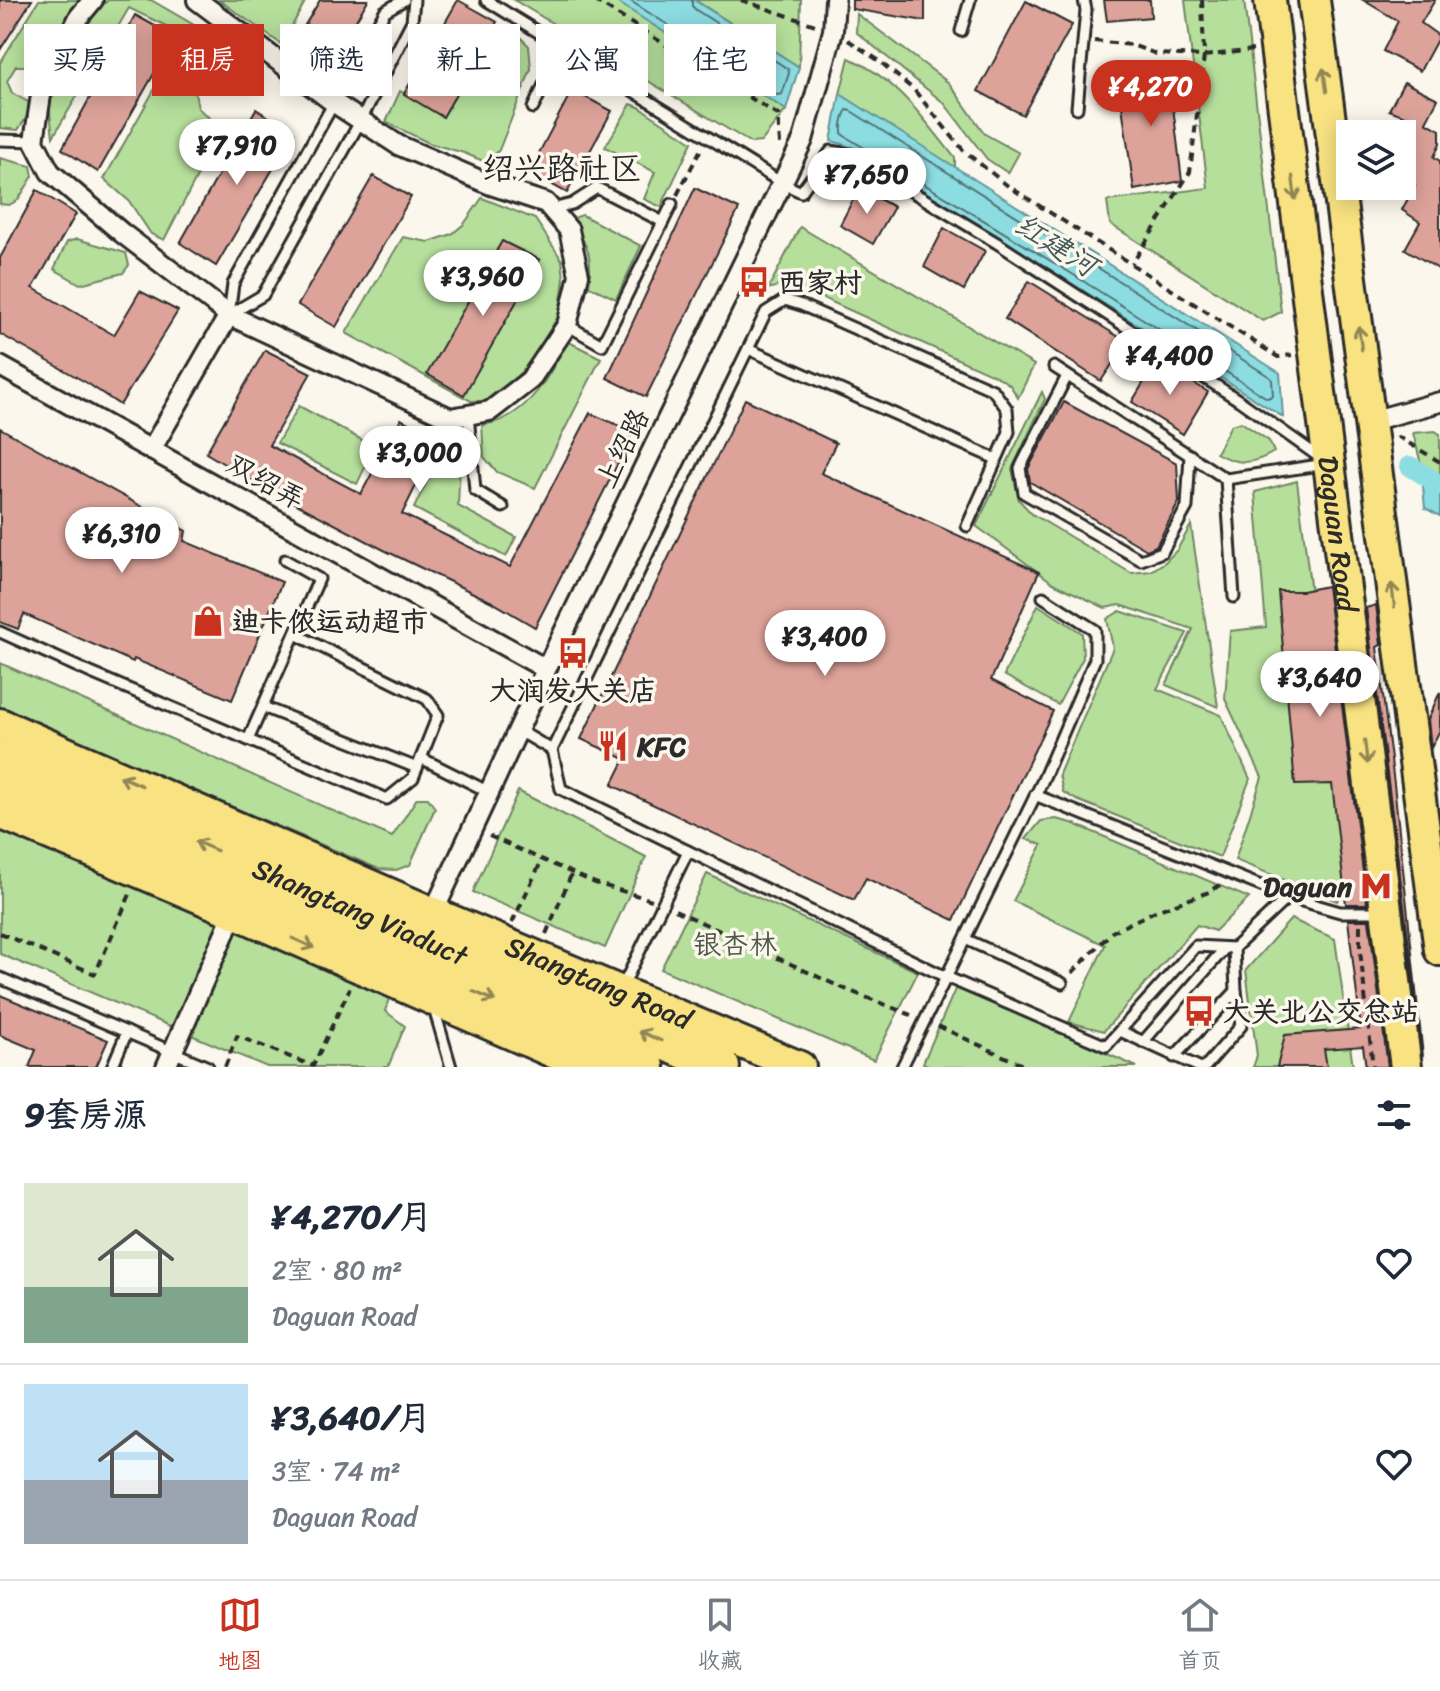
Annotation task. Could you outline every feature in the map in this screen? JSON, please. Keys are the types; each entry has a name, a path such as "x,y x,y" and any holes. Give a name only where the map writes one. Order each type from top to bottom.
{"highway":[{"name":"Shangtang Viaduct","path":"0,757 722,1067"},
{"name":"Shangtang Viaduct","path":"0,790 647,1067"}],"main road":[{"name":"Daguan Road","path":"1270,0 1406,1067"},
{"name":"Daguan Road","path":"1314,0 1434,862 1440,950"},
{"name":"Shangtang Road","path":"0,724 433,913 800,1067"},
{"path":"0,813 587,1067"}],"street":[{"path":"93,0 79,17 41,95 34,141 50,172 122,233 229,315 450,418 490,411 530,380 567,325 579,275 569,230 552,209 546,203 491,185 398,145 333,102 197,0"},
{"name":"上绍路","path":"433,913 546,669 803,140 833,31 835,0"},
{"path":"151,450 229,315"},
{"name":"双绍弄","path":"0,366 546,669"},
{"path":"1371,421 1440,402"},
{"path":"169,1059 234,912"}],"lane":[{"path":"229,315 233,284 333,102 385,11 404,0"},
{"path":"229,315 263,295 361,120 412,21 414,0"},
{"path":"486,0 536,31"},
{"path":"961,31 970,0"},
{"path":"1077,108 1086,10 1084,0"},
{"path":"533,108 539,96"},
{"path":"641,96 801,192 831,151 850,154 997,243 1240,401 1329,463"},
{"path":"0,140 34,141"},
{"path":"552,209 572,204 597,188 663,222"},
{"path":"567,325 602,345 672,204"},
{"path":"967,526 1009,432 1007,409 993,390 801,305 785,300 766,312 552,750 561,789 946,977 1106,1046 1196,946 1230,948"},
{"path":"748,349 996,459"},
{"path":"1054,367 1226,479 1329,463"},
{"path":"1067,376 1020,468 1024,493 1141,560 1162,552 1187,507 1190,455"},
{"path":"468,415 475,490 503,507"},
{"path":"1226,479 1234,597"},
{"path":"248,740 319,579 285,560"},
{"path":"902,1067 1035,795 1095,659 1095,630 1043,597"},
{"path":"0,632 387,799 413,778 438,715 427,699 295,634"},
{"path":"263,707 419,763 489,792"},
{"path":"518,730 552,750"},
{"path":"1035,795 1288,897 1340,912 1387,912"},
{"path":"621,991 688,851"},
{"path":"1143,1042 1230,948 1288,897"},
{"path":"965,939 1062,983"},
{"path":"1120,1031 1202,1067 1241,1026 1230,948"},
{"path":"0,978 127,1032 169,1059 208,1067"},
{"path":"1174,1057 1236,991"},
{"path":"431,998 451,1067"},
{"path":"112,1067 127,1032"}],"path":[{"path":"594,0 778,115 782,183"},
{"path":"741,0 833,31 878,60 914,90 964,151 1008,186 1278,357 1315,351"},
{"path":"1132,264 1190,172 1204,56 1202,0"},
{"path":"1083,39 1132,45 1156,54 1204,56 1276,48"},
{"path":"672,204 708,137"},
{"path":"1371,421 1440,462"},
{"path":"472,829 595,883 662,904 840,987 1027,1067"},
{"path":"503,942 542,860"},
{"path":"0,933 95,974 140,872"},
{"path":"537,956 572,873"},
{"path":"1062,983 1112,932 1153,912 1209,892 1235,876"},
{"path":"225,1067 237,1036 313,1066 359,967"}],"green space":[{"path":"39,0 81,0 63,24 24,24"},
{"path":"108,0 151,0 192,24 162,24 129,8 120,24 86,24"},
{"path":"219,0 306,0 293,24 280,24 280,43 264,32 264,24 253,24"},
{"path":"514,0 615,0 664,32 664,91 648,81 648,24 554,24"},
{"path":"695,0 801,0 799,67 776,52 776,24 732,24"},
{"path":"1185,0 1244,0 1281,312 1263,321 1110,224 1107,201 1208,188"},
{"path":"857,14 949,83 985,134 1019,153 1008,173 987,159 944,103 856,32"},
{"path":"24,24 24,66 16,66 7,81 12,93 30,103 28,115 18,130 0,128 0,63"},
{"path":"520,37 529,46 531,69 499,150 488,163 429,143 386,122 400,91 412,97 520,96"},
{"path":"849,58 866,66 908,101 955,158 955,168 840,94"},
{"path":"152,94 196,96 198,108 222,129 164,240 151,234 129,201 104,179"},
{"path":"51,96 77,96 53,137 49,104"},
{"path":"673,96 764,96 786,110 761,142 751,143"},
{"path":"631,104 692,142 661,207 644,199 655,172 605,147"},
{"path":"0,158 31,166 33,176 18,200 9,205 0,204"},
{"path":"482,198 535,219 562,260 564,279 559,315 529,364 502,392 488,401 471,401 346,333 403,237 429,242 452,234 464,224"},
{"path":"582,215 641,246 616,299 589,286 588,250 571,219"},
{"path":"800,227 1034,365 1018,398 1010,385 1000,378 803,289 789,283 768,289"},
{"path":"77,239 126,253 129,265 123,273 80,284 54,269 67,242"},
{"path":"567,341 601,358 535,488 497,472 484,457 482,425 499,421 523,406 548,375"},
{"path":"1042,392 1045,399 1012,469 1019,500 1032,514 1131,573 1151,571 1165,562 1177,550 1191,525 1218,707 1166,685 1193,629 1120,605 1105,608 1053,583 976,526"},
{"path":"299,406 375,447 357,484 277,443"},
{"path":"1241,422 1269,441 1274,452 1245,462 1216,453 1231,425"},
{"path":"1435,431 1440,434 1440,476 1421,464 1413,433"},
{"path":"451,432 461,439 458,506 516,537 506,557 414,508"},
{"path":"1297,481 1348,887 1337,901 1235,860 1262,777 1225,699 1230,631 1266,627 1255,492"},
{"path":"1038,605 1082,633 1083,658 1058,705 1004,675"},
{"path":"1120,611 1187,633 1157,689 1221,715 1250,779 1220,857 1063,792 1059,774 1113,648 1107,619"},
{"path":"0,663 392,837 417,798 428,798 435,808 410,865 396,870 379,869 0,708"},
{"name":"银杏林","path":"518,791 646,857 605,948 473,892"},
{"path":"1056,819 1249,898 1215,931 1197,925 1104,1031 1069,1022 1105,945 1013,901 1042,845 1026,839 1041,821"},
{"path":"0,828 391,995 385,1011 405,1026 388,1067 267,1067 0,954"},
{"name":"银杏林","path":"707,874 918,972 874,1060 661,969"},
{"path":"1291,919 1335,939 1353,1067 1253,1067 1257,1056 1246,970"},
{"path":"956,987 1137,1067 932,1067 923,1063"}],"water":[{"path":"614,0 694,0 732,24 664,24 664,32"},
{"path":"776,52 799,67 786,110 764,96 776,96"},
{"path":"840,94 1280,373 1283,417 1065,279 843,144 831,141"},
{"path":"1421,464 1440,476 1440,516 1425,508"}],"building":[{"path":"0,0 32,0 0,50"},
{"path":"320,0 368,0 354,24 306,24"},
{"path":"458,0 497,22 496,24 444,24"},
{"path":"852,0 925,0 925,21 852,9"},
{"path":"1104,0 1150,0 1151,17 1107,21"},
{"path":"1363,0 1435,0 1421,23 1439,36 1420,71 1383,51 1398,21"},
{"path":"1026,1 1072,25 1023,115 978,91"},
{"path":"135,15 152,24 152,77 98,172 62,149 91,96 136,96 136,24 130,24"},
{"path":"1168,65 1182,181 1134,190 1118,78"},
{"path":"1404,82 1438,99 1426,122 1440,130 1440,143 1434,157 1440,161 1440,270 1405,249 1420,222 1402,210 1407,200 1416,200 1416,120 1389,110"},
{"path":"408,87 408,96 455,96 443,117 404,94"},
{"path":"569,96 583,96 612,111 567,193 529,172"},
{"path":"256,109 294,133 216,266 180,243"},
{"path":"373,176 411,197 336,327 298,305"},
{"path":"695,188 739,209 646,397 607,378"},
{"path":"859,188 894,207 873,244 840,225"},
{"path":"37,190 76,214 33,288 114,335 140,291 178,311 120,405 0,334 0,258"},
{"path":"944,228 985,251 964,290 924,267"},
{"path":"502,241 540,260 464,395 427,374"},
{"path":"1029,281 1127,342 1101,381 1005,319"},
{"path":"265,350 311,373 269,445 361,494 401,419 439,439 402,514 510,567 590,413 634,432 535,627 492,602 249,479 206,453"},
{"path":"1157,360 1208,392 1183,434 1132,402"},
{"path":"745,399 836,443 821,473 1039,572 991,680 1053,711 954,920 866,878 854,900 612,785 625,759 581,739"},
{"path":"1064,402 1177,463 1179,502 1156,546 1147,550 1030,482 1028,469"},
{"path":"0,428 186,531 184,541 282,582 232,700 134,659 133,662 24,614 18,629 0,622"},
{"path":"1327,586 1367,904 1346,904 1332,784 1295,785 1278,591 1302,591"},
{"path":"1376,605 1381,645 1377,647 1423,1056 1366,608"},
{"path":"1440,692 1440,730 1431,748 1428,719"},
{"path":"1348,920 1369,920 1388,1067 1366,1067 1363,1046 1324,1049 1327,1067 1277,1067 1285,1035 1361,1029"},
{"path":"0,995 108,1040 96,1067 29,1067 36,1050 0,1035"}],"waterway":[{"name":"红建河","path":"1410,466 1440,485"}],"place":[{"name":"西家村","path":"754,282"},
{"name":"迪卡侬运动超市","path":"208,621"},
{"name":"大润发大关店","path":"573,653"},
{"name":"KFC","path":"613,746"},
{"name":"Daguan","path":"1376,886"},
{"name":"大关北公交总站","path":"1199,1011"}],"district":[{"name":"绍兴路社区","path":"562,168"}]}
